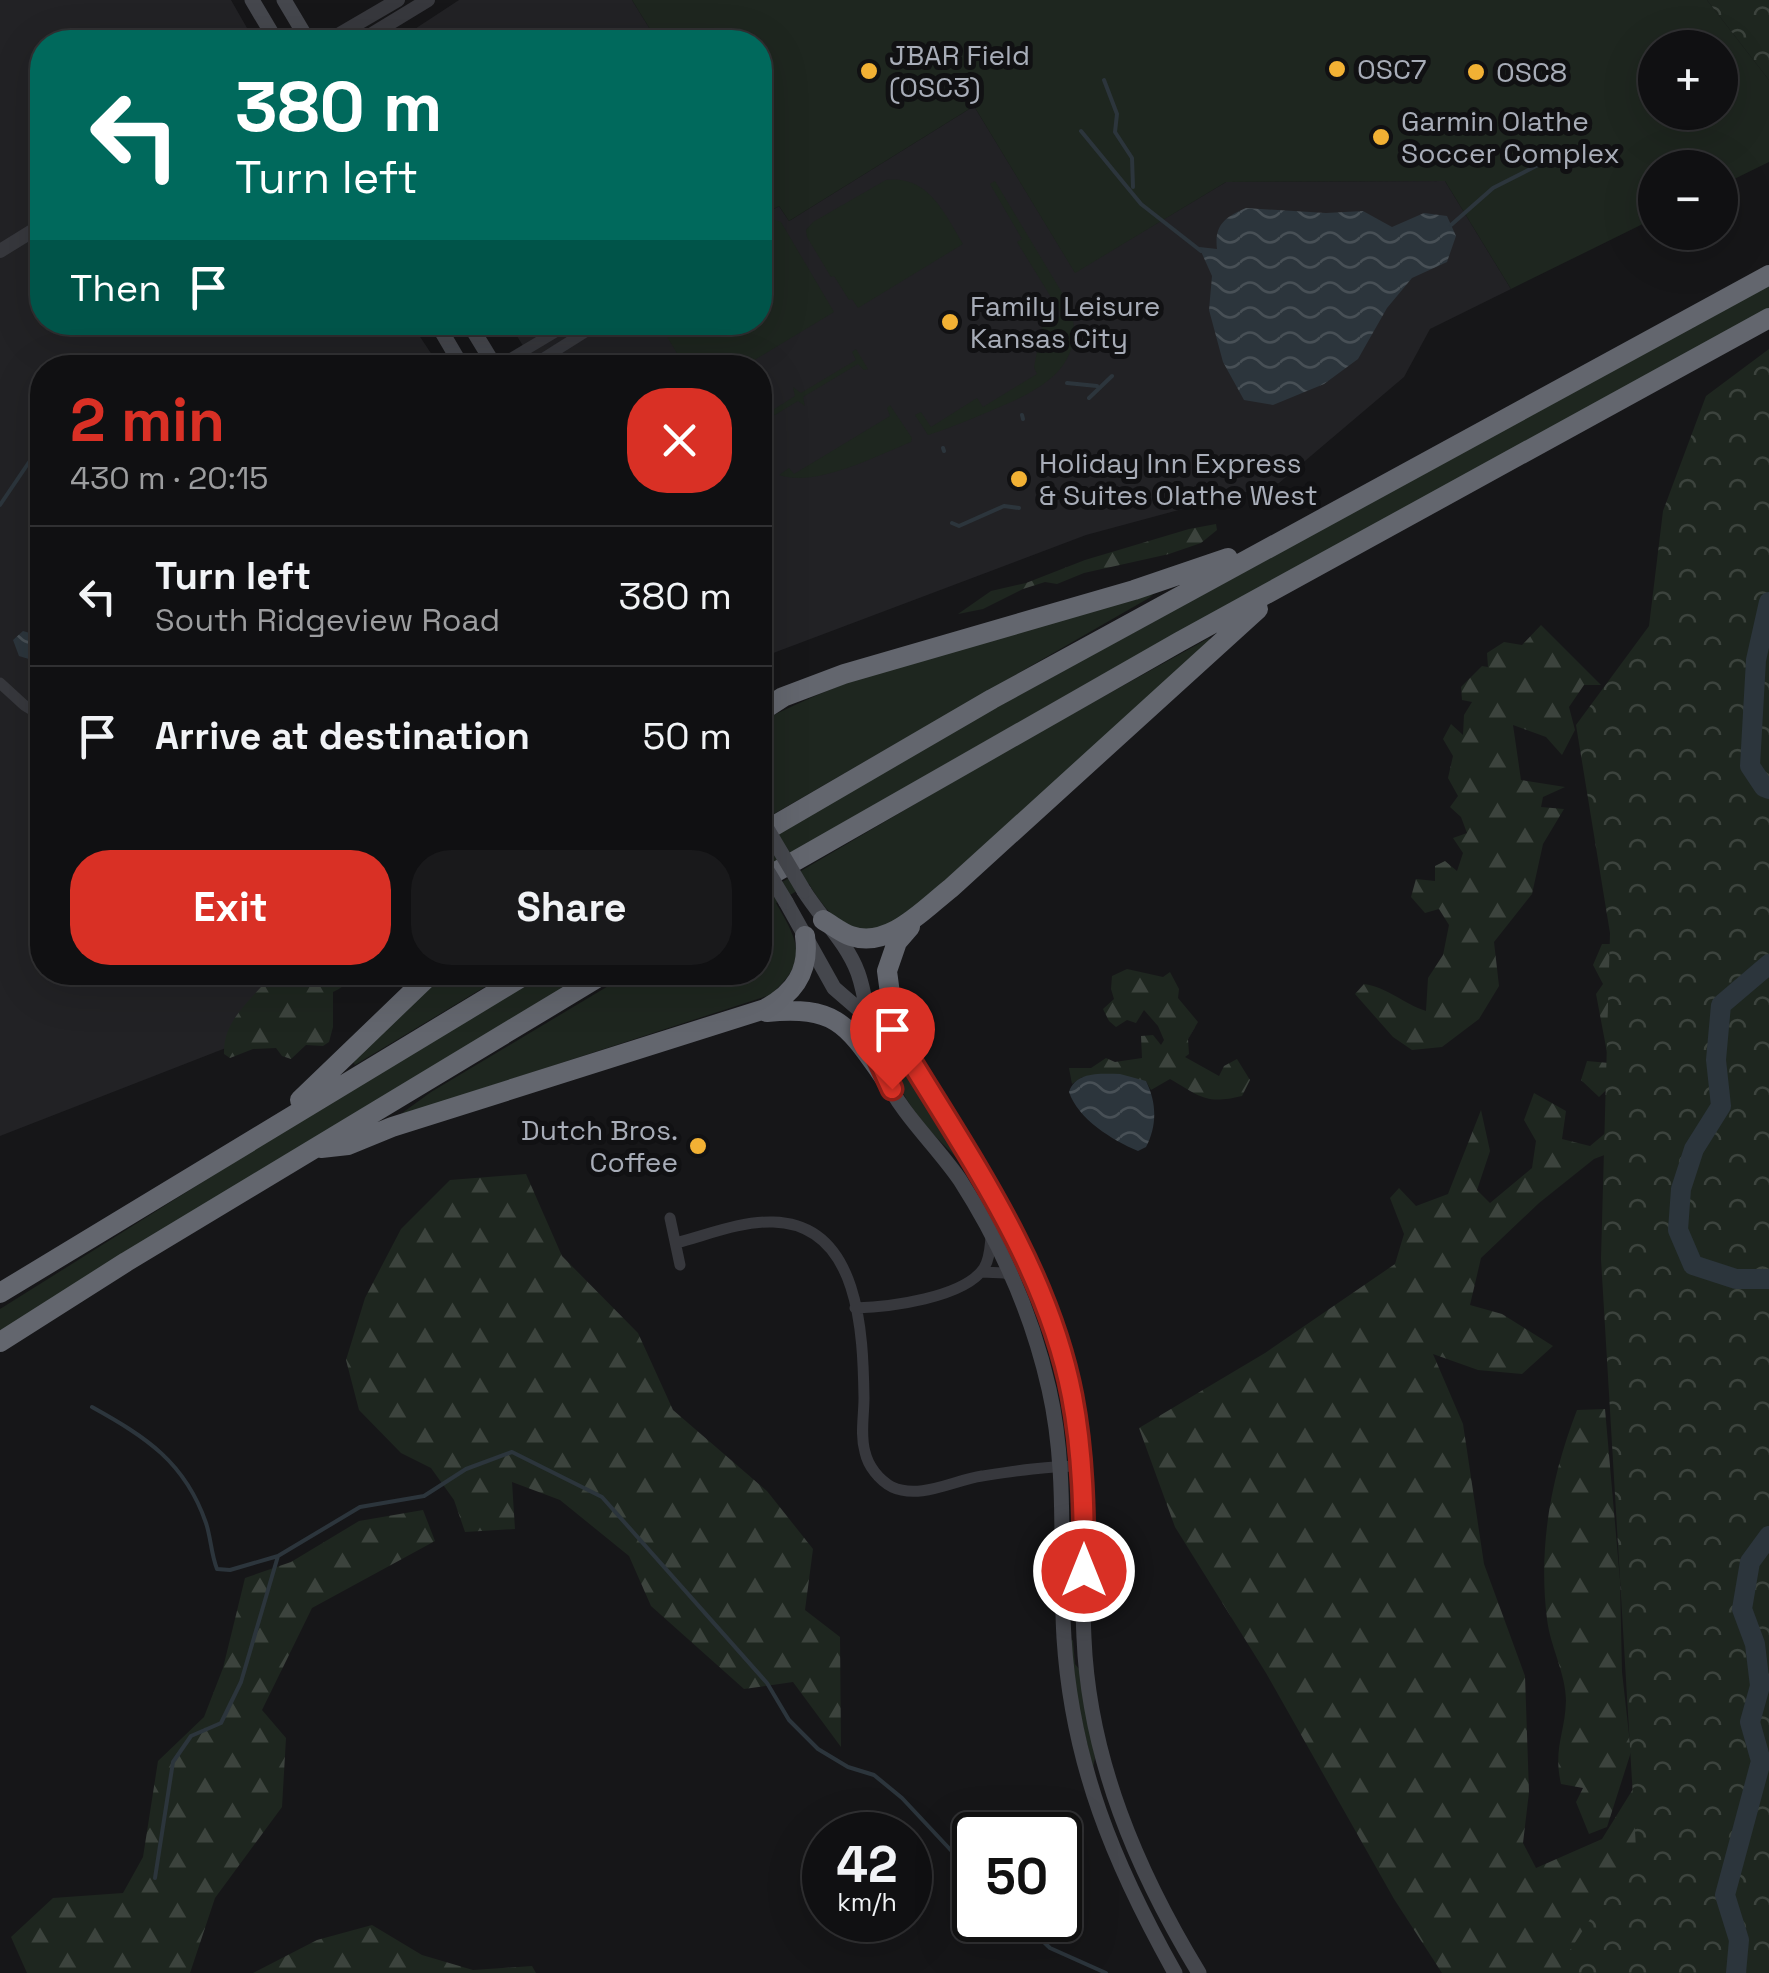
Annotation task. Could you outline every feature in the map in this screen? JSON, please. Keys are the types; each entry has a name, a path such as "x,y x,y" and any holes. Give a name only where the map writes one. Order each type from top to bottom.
{"highway":[{"path":"772,827 974,709 1769,274"},
{"path":"772,874 996,743 1769,318"},
{"path":"772,699 977,633 1134,590 1219,560 1259,552"},
{"path":"911,1061 906,1030 891,1001 887,971 889,958 908,929 1208,652 1298,576"},
{"path":"772,704 783,696"},
{"path":"822,920 852,936 880,936 904,925 951,888"},
{"path":"314,1148 348,1145 392,1127 765,1009 790,993 806,963 805,936"},
{"path":"274,1126 420,985"},
{"path":"0,1293 508,985"},
{"path":"0,1342 585,985"},
{"path":"741,1018 789,1010 830,1016 856,1038 884,1077"}],"main road":[{"path":"252,0 271,30"},
{"path":"284,0 302,30"},
{"path":"772,837 822,920 852,959 884,1077 958,1179 1012,1278 1044,1370 1062,1466 1063,1617 1078,1746 1124,1878 1175,1973"},
{"path":"772,878 834,988 894,1040 911,1061 1026,1258 1062,1356 1076,1425 1087,1681 1112,1792 1146,1876 1199,1973"},
{"path":"1001,1254 1026,1258"},
{"path":"1093,1798 1112,1792"}],"street":[{"path":"347,30 398,0"},
{"path":"379,30 428,0"},
{"path":"0,252 30,233"},
{"path":"516,355 550,335"},
{"path":"549,355 580,335"},
{"path":"0,683 30,709"},
{"path":"670,1218 680,1266"},
{"path":"676,1243 758,1223 793,1224 816,1236 836,1254 849,1276 855,1308 864,1392 864,1449 871,1466 892,1487 916,1491 978,1476 1080,1466"},
{"path":"981,1272 989,1258 991,1234"},
{"path":"855,1308 927,1298 981,1272 1012,1278"}],"shaded area":[{"path":"0,0 231,0 248,30 30,30 30,335 419,335 432,355 30,355 30,985 303,985 318,1012 0,1136"},
{"path":"459,0 632,0 651,30 413,30"},
{"path":"974,106 1075,272 1226,182 1445,181 1511,289 1430,329 1404,377 1279,483 1086,535 772,653 772,355 529,355 516,335 772,335 772,210 779,206 789,221"}],"green space":[{"name":"Garmin Olathe Soccer Complex","path":"632,0 1707,0 1730,30 1638,30 1638,130 1738,130 1738,40 1769,80 1769,162 1738,177 1738,150 1638,150 1638,226 1511,289 1445,181 1226,182 1075,273 974,106 789,221 779,206 772,210 772,30 651,30"},
{"path":"1707,0 1769,0 1769,80 1738,40 1738,30 1730,30"},
{"path":"886,180 913,183 934,198 963,244 858,308 831,277 806,230 813,222"},
{"path":"995,181 1070,306 1072,346 1054,375 1024,396 928,435 915,415 921,412 931,427 977,398 983,407 1037,374 1034,367 1042,327 1062,315 1017,242 1022,239 990,184"},
{"path":"772,219 781,222 834,312 763,355 678,355 666,335 772,335"},
{"path":"1769,285 1769,308 1084,685 772,864 772,837 935,741"},
{"path":"856,349 868,369 858,364 803,397 805,406 798,401 772,417 772,410 795,396 793,387 801,393 856,360 852,352"},
{"path":"1769,349 1769,1973 1571,1973 1565,1958 1636,1848 1601,1259 1610,933 1576,725 1649,626 1663,511 1706,396"},
{"path":"890,405 911,442 827,474 794,478 779,475 789,468 794,474 890,416"},
{"path":"1216,524 1217,530 1201,543 1084,573 1057,584 1045,582 983,609 958,614 991,591"},
{"path":"1154,593 772,815 772,716 907,661"},
{"path":"1541,625 1601,685 1584,685 1569,707 1575,730 1562,755 1546,737 1513,725 1521,780 1565,787 1543,797 1541,807 1564,809 1543,844 1532,894 1494,942 1499,986 1479,1019 1442,1047 1412,1050 1393,1037 1355,994 1364,984 1426,1011 1428,978 1443,955 1449,925 1439,909 1425,913 1411,897 1416,879 1435,881 1435,866 1445,861 1457,871 1463,853 1453,838 1467,833 1461,817 1450,807 1458,796 1448,778 1453,756 1443,739 1451,724 1463,735 1464,715 1472,702 1462,700 1461,687 1482,666 1488,667 1487,653 1504,642 1522,645"},
{"path":"1209,638 1213,643 901,917 879,928 856,928 829,911 809,884 776,903 796,951 791,972 770,995 398,1116 431,1092 610,985 772,985 772,888 1007,750"},
{"path":"1611,859 1632,860 1638,888 1660,906 1661,988 1646,1105 1633,1144 1594,1159 1539,1203 1481,1258 1470,1305 1502,1314 1553,1346 1522,1374 1478,1370 1433,1354 1463,1424 1484,1564 1525,1676 1529,1792 1523,1843 1536,1868 1602,1839 1633,1789 1668,1800 1669,1863 1605,1973 1442,1973 1394,1899 1266,1673 1175,1527 1139,1428 1265,1353 1395,1264 1404,1234 1390,1198 1399,1188 1416,1206 1448,1194 1481,1110 1490,1151 1477,1190 1490,1203 1532,1168 1536,1141 1524,1120 1534,1093 1566,1111 1562,1139 1590,1146 1633,1110 1619,1078 1599,1097 1581,1080 1587,1061 1609,1063 1596,994 1603,984 1593,965 1602,944 1623,944 1631,905"},
{"path":"1127,969 1163,977 1170,972 1179,989 1178,998 1198,1022 1188,1039 1189,1054 1185,1057 1219,1076 1224,1066 1237,1059 1250,1080 1242,1096 1211,1099 1170,1079 1151,1090 1146,1081 1082,1077 1072,1084 1069,1068 1091,1068 1106,1058 1115,1062 1142,1058 1141,1036 1153,1035 1161,1045 1164,1040 1144,1010 1136,1023 1127,1020 1116,1027 1109,1021 1103,1009 1114,999 1112,976"},
{"path":"345,985 333,992 329,1042 323,1046 306,1045 291,1059 276,1048 253,1049 230,1058 224,1054 231,1025 261,987"},
{"path":"429,985 488,985 355,1065 352,1061"},
{"path":"526,985 572,985 0,1332 0,1309 314,1112"},
{"path":"885,1043 904,1064 969,1169 914,1111 890,1068 882,1045"},
{"path":"526,1174 562,1256 638,1333 673,1410 767,1491 813,1549 805,1610 840,1637 841,1747 793,1682 744,1689 651,1606 629,1556 560,1500 512,1482 515,1529 465,1532 454,1500 431,1468 401,1453 359,1410 346,1360 365,1298 401,1229 450,1180"},
{"path":"1605,1409 1631,1752 1607,1827 1589,1834 1576,1802 1583,1788 1561,1784 1559,1751 1566,1701 1549,1629 1544,1565 1554,1487 1577,1410"},
{"path":"423,1510 435,1541 312,1608 262,1710 286,1738 282,1807 215,1898 190,1973 27,1973 11,1937 53,1898 123,1893 143,1857 158,1761 204,1717 223,1668 245,1578 291,1562 359,1521"},
{"path":"1073,1640 1095,1758 1093,1768 1076,1696 1070,1641"},
{"path":"372,1925 422,1955 473,1970 532,1966 536,1973 253,1973 317,1940"}],"water":[{"path":"1246,208 1363,211 1392,227 1424,213 1447,216 1456,236 1447,262 1412,278 1387,308 1358,359 1324,384 1273,405 1244,400 1223,362 1209,310 1212,276 1199,247 1217,249 1217,234 1223,223"},
{"path":"23,631 30,633 30,659 19,656 13,640"},
{"path":"1120,1074 1146,1081 1152,1098 1152,1131 1146,1147 1138,1151 1097,1128 1069,1092 1083,1077"}],"waterway":[{"path":"1104,80 1117,114 1115,132 1132,158 1133,187"},
{"path":"1081,131 1141,204 1201,251"},
{"path":"1451,225 1493,188 1538,165"},
{"path":"1089,398 1112,376"},
{"path":"1067,383 1097,386"},
{"path":"1022,415 1023,419"},
{"path":"0,505 30,461"},
{"path":"952,523 959,526 1004,506 1019,508"},
{"path":"1769,602 1756,660 1750,766 1769,789"},
{"path":"1769,964 1721,1005 1716,1060 1721,1106 1694,1149 1681,1189 1678,1230 1693,1265 1736,1279 1769,1279"},
{"path":"92,1407 130,1429 175,1467 197,1502 217,1569 230,1570 278,1556 360,1507 424,1496 466,1469 512,1452 602,1497 767,1683 789,1720 818,1749 848,1767 874,1775 902,1798 952,1851"},
{"path":"1736,1973 1739,1940 1725,1895 1761,1761 1750,1722 1760,1686 1755,1644 1742,1609 1750,1562 1769,1536"},
{"path":"155,1878 173,1762 191,1736 221,1723 241,1682 278,1556"},
{"path":"1044,1942 1106,1973"}],"place":[{"name":"OSC7","path":"1337,69"},
{"name":"JBAR Field (OSC3)","path":"869,71"},
{"name":"OSC8","path":"1476,72"},
{"name":"Garmin Olathe Soccer Complex","path":"1381,137"},
{"name":"Family Leisure Kansas City","path":"950,322"},
{"name":"Holiday Inn Express & Suites Olathe West","path":"1019,479"},
{"name":"Dutch Bros. Coffee","path":"698,1146"}],"route":[{"path":"892,1089 875,1052 868,1019 894,1040 911,1061 1008,1223 1041,1292 1059,1344 1079,1444 1084,1571"}]}
